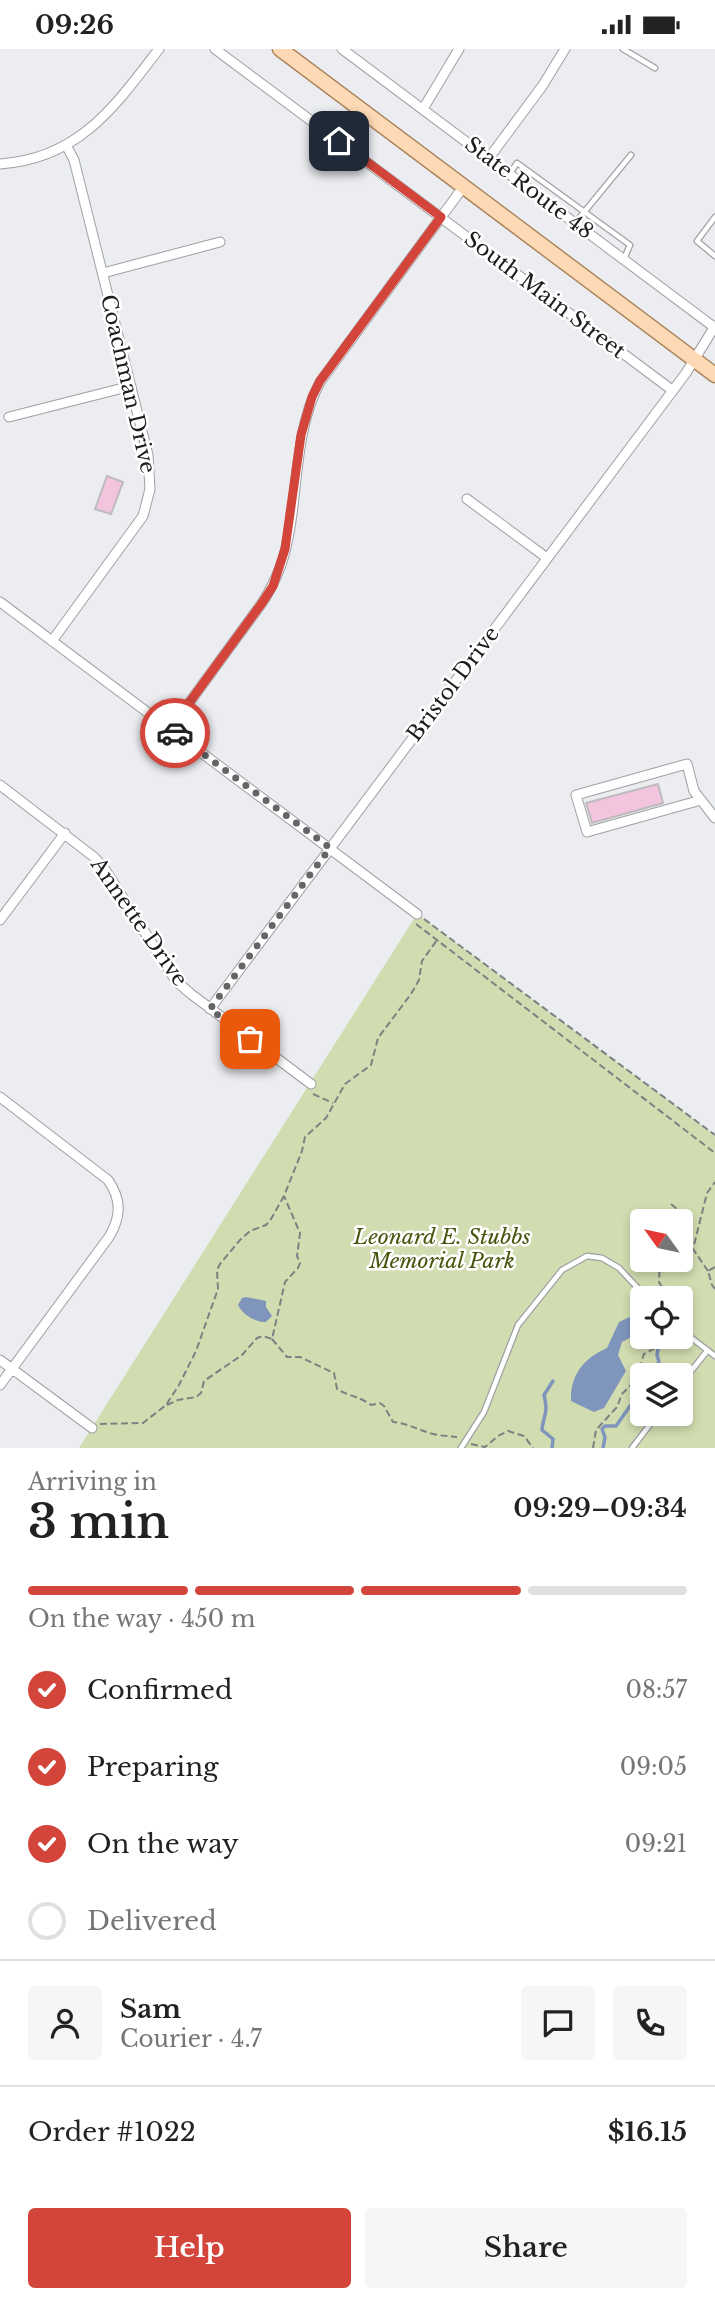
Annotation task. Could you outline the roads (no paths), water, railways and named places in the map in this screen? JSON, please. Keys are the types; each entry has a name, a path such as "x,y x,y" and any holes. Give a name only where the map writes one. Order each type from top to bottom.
{"main road":[{"name":"South Main Street","path":"280,49 715,375"}],"street":[{"path":"0,164 30,159 66,145 99,122 115,106 159,49"},
{"name":"South Main Street","path":"215,49 672,390"},
{"name":"State Route 48","path":"342,49 715,327"},
{"path":"423,109 459,49"},
{"path":"489,158 543,85 565,49"},
{"name":"Coachman Drive","path":"52,641 131,535 147,505 151,475 74,160 66,145"},
{"path":"170,729 273,586 285,549 305,416 320,381 464,186"},
{"path":"103,273 220,242"},
{"name":"Bristol Drive","path":"210,1009 695,359 715,327"},
{"path":"9,417 131,386"},
{"path":"467,499 547,558"},
{"path":"0,602 330,848 416,918"},
{"path":"701,800 587,832 576,795 687,764 694,791 701,800 715,818"},
{"name":"Annette Drive","path":"0,785 65,833 104,868 176,981 311,1084"},
{"path":"0,920 65,833"},
{"path":"0,1097 102,1174 114,1188 119,1211 116,1225 109,1237 0,1385"},
{"path":"0,1360 92,1428"}],"lane":[{"path":"623,49 655,68"},
{"path":"575,222 631,155"},
{"path":"510,173 517,163 630,245 624,259"},
{"path":"715,217 697,241 715,255"},
{"path":"461,1448 484,1412 518,1325 562,1270 587,1256 602,1258 619,1268 636,1286"},
{"path":"693,1340 715,1356"},
{"path":"693,1369 707,1351"},
{"path":"632,1448 649,1426"}],"water":[{"path":"242,1298 266,1301 266,1307 272,1316 266,1322 246,1315 238,1305"},
{"path":"630,1317 630,1338 622,1342 618,1355 626,1371 604,1408 594,1412 571,1401 573,1383 585,1362 607,1348 619,1322"}],"waterway":[{"path":"658,1349 658,1363"},
{"path":"552,1448 553,1439 542,1430 546,1410 544,1395 553,1381"},
{"path":"603,1448 605,1437 602,1429 605,1426 616,1426 630,1406"}],"park label":[{"name":"Leonard E. Stubbs Memorial Park","path":"442,1249"}]}
